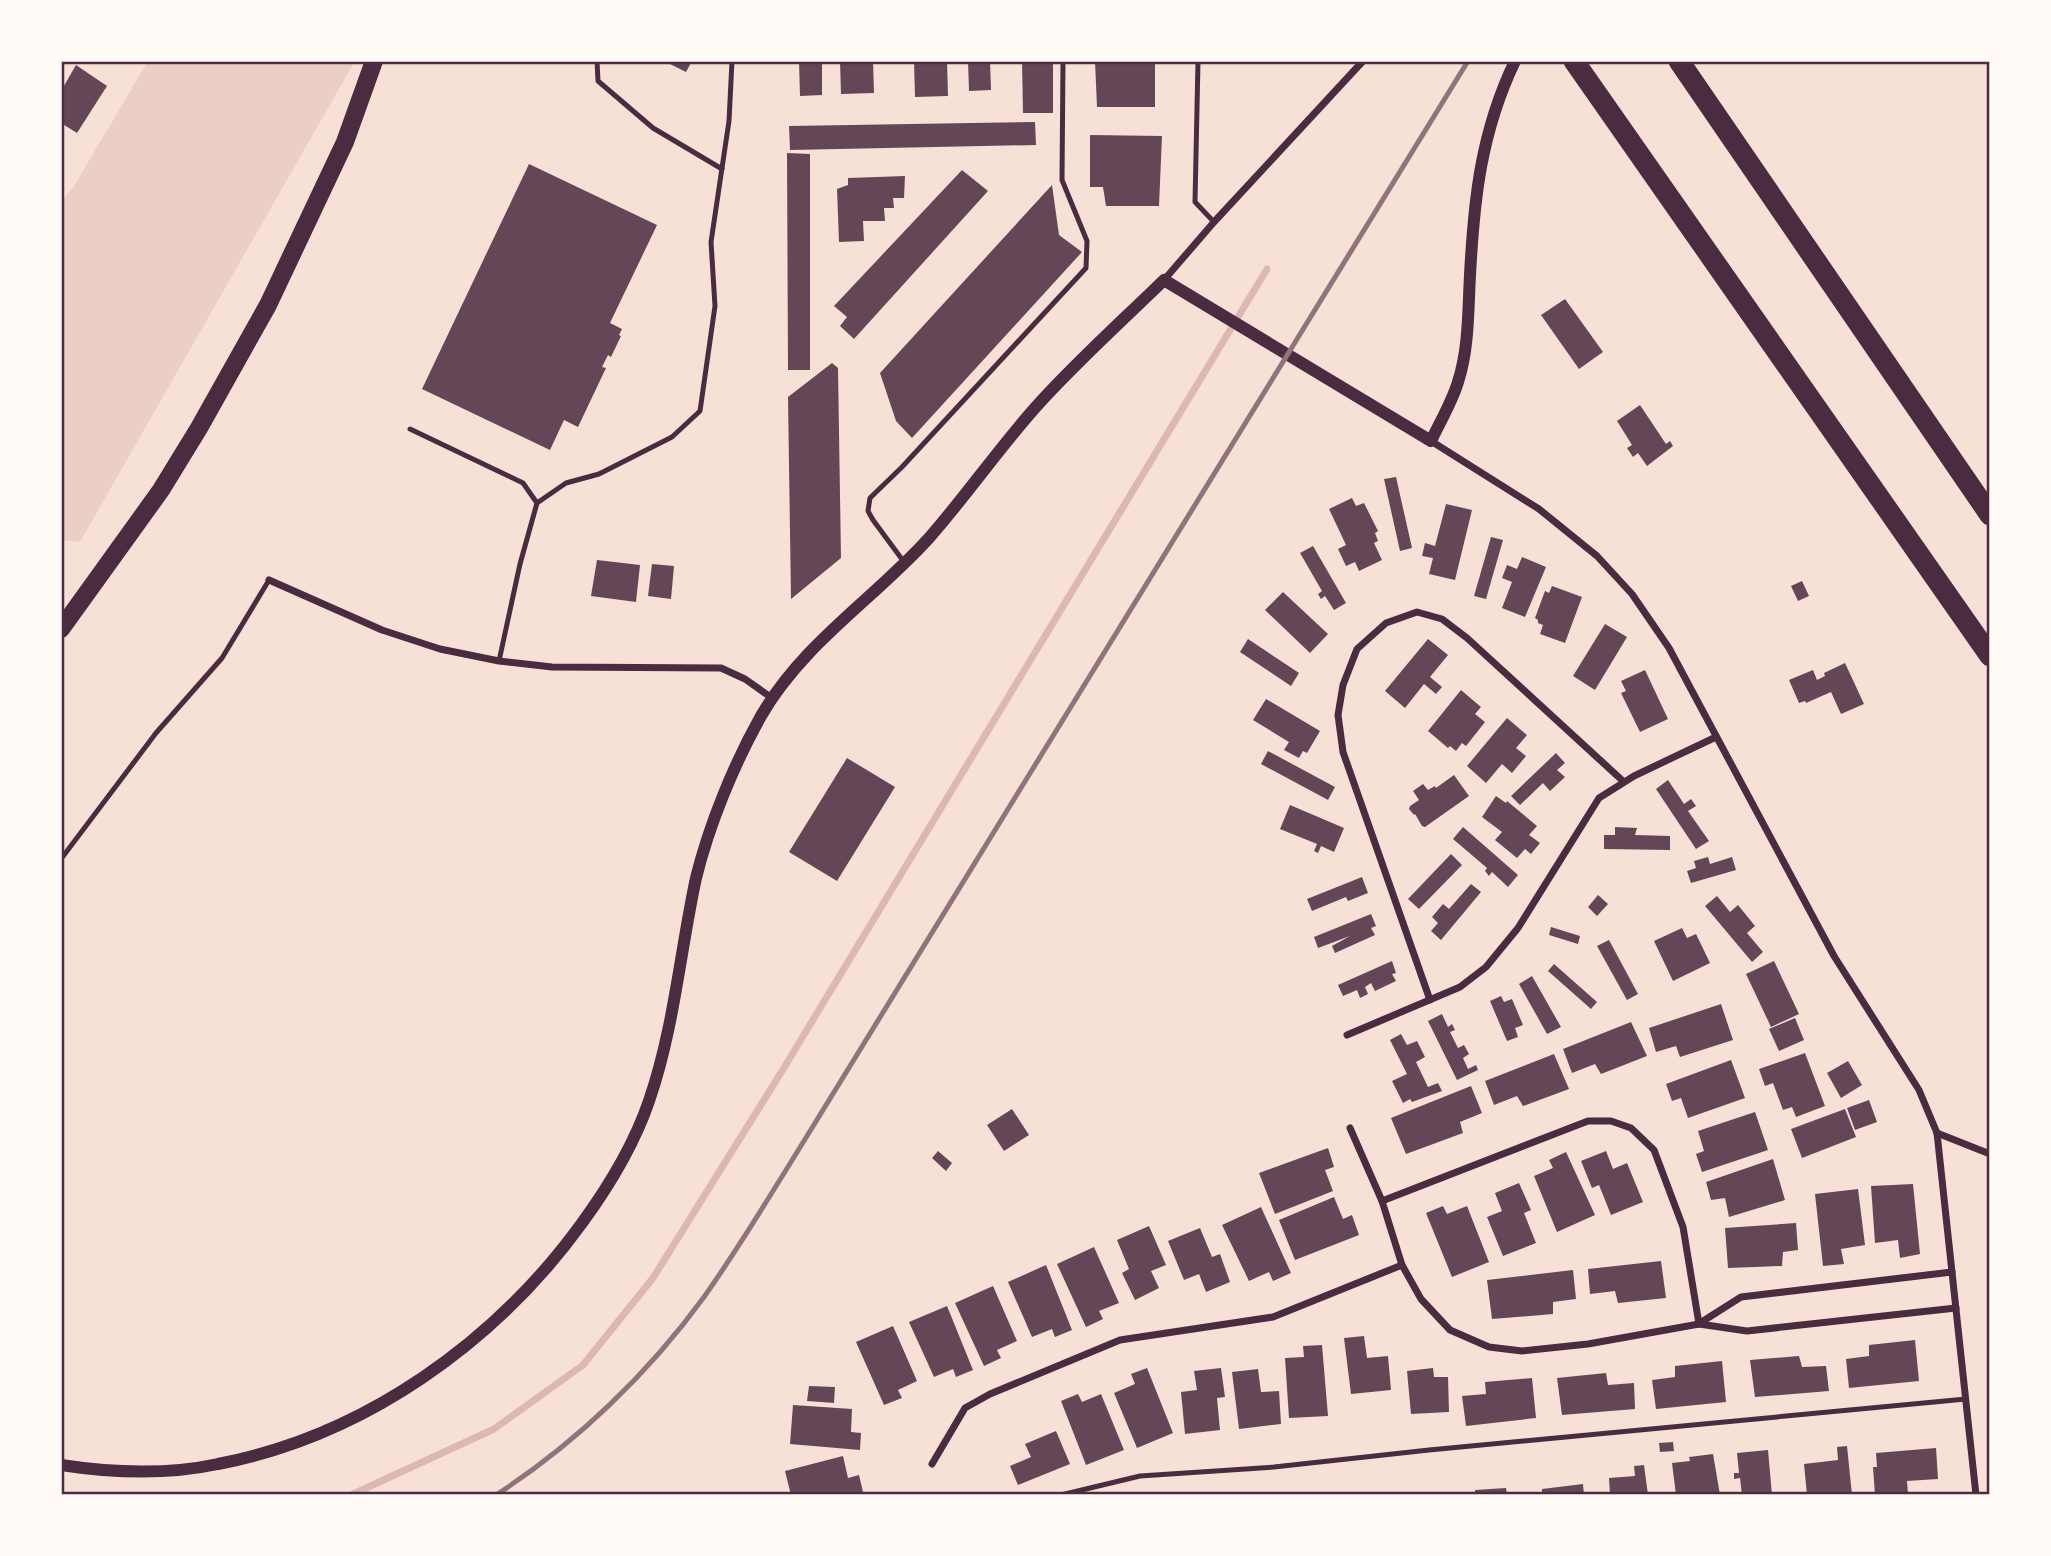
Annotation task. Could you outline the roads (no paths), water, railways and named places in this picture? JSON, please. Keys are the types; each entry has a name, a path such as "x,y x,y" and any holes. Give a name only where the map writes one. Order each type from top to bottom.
{"highway":[{"path":"1679,61 1990,515"},
{"path":"1577,66 1990,656"}],"main road":[{"path":"61,629 161,489 199,429 268,305 345,142 374,61"}],"street":[{"path":"61,1465 111,1471 176,1470 215,1465 265,1453 314,1436 373,1408 429,1374 476,1338 520,1297 563,1249 602,1196 648,1105 663,1054 697,876 714,819 741,757 772,698 815,645 926,541 1036,407 1164,280 1363,61"},
{"path":"1431,441 1458,384 1465,352 1473,218 1481,159 1491,119 1516,61"},
{"path":"1164,280 1539,509 1597,556 1632,594 1669,648 1834,956 1919,1090 1937,1133 1976,1495"},
{"path":"268,580 382,630 440,649 499,661 552,667 721,668 745,679 772,698"},
{"path":"1430,1000 1343,752 1338,715 1343,685 1357,649 1386,624 1418,612 1442,619 1468,638 1623,782"},
{"path":"1347,1035 1460,987 1486,967 1518,928 1599,797 1623,782 1716,737"},
{"path":"1381,1201 1588,1121 1611,1121 1632,1128 1654,1150 1683,1227 1699,1324"},
{"path":"1350,1128 1381,1201 1402,1265 1422,1299 1450,1331 1489,1347 1522,1351 1575,1346 1699,1324 1747,1331 1956,1308"},
{"path":"1937,1133 1990,1154"},
{"path":"932,1464 965,1408 990,1394 1120,1340 1273,1317 1402,1265"},
{"path":"1699,1324 1741,1297 1952,1272"}],"lane":[{"path":"597,61 598,81 653,128 722,169"},
{"path":"499,661 520,564 537,503 566,483 598,474 672,437 700,411 715,306 711,242 729,121 732,61"},
{"path":"904,562 868,511 870,498 902,467 1086,268 1087,241 1062,180 1063,61"},
{"path":"1198,61 1195,202 1214,222"},
{"path":"410,429 523,483 537,503"},
{"path":"61,859 156,733 222,658 268,580"},
{"path":"1060,1495 1140,1476 1274,1467 1443,1448 1966,1399"}],"waterway":[{"path":"351,1495 494,1429 583,1365 653,1278 782,1071 1267,269"}],"railway":[{"path":"496,1495 526,1475 582,1430 635,1380 717,1279 1468,61"}]}
